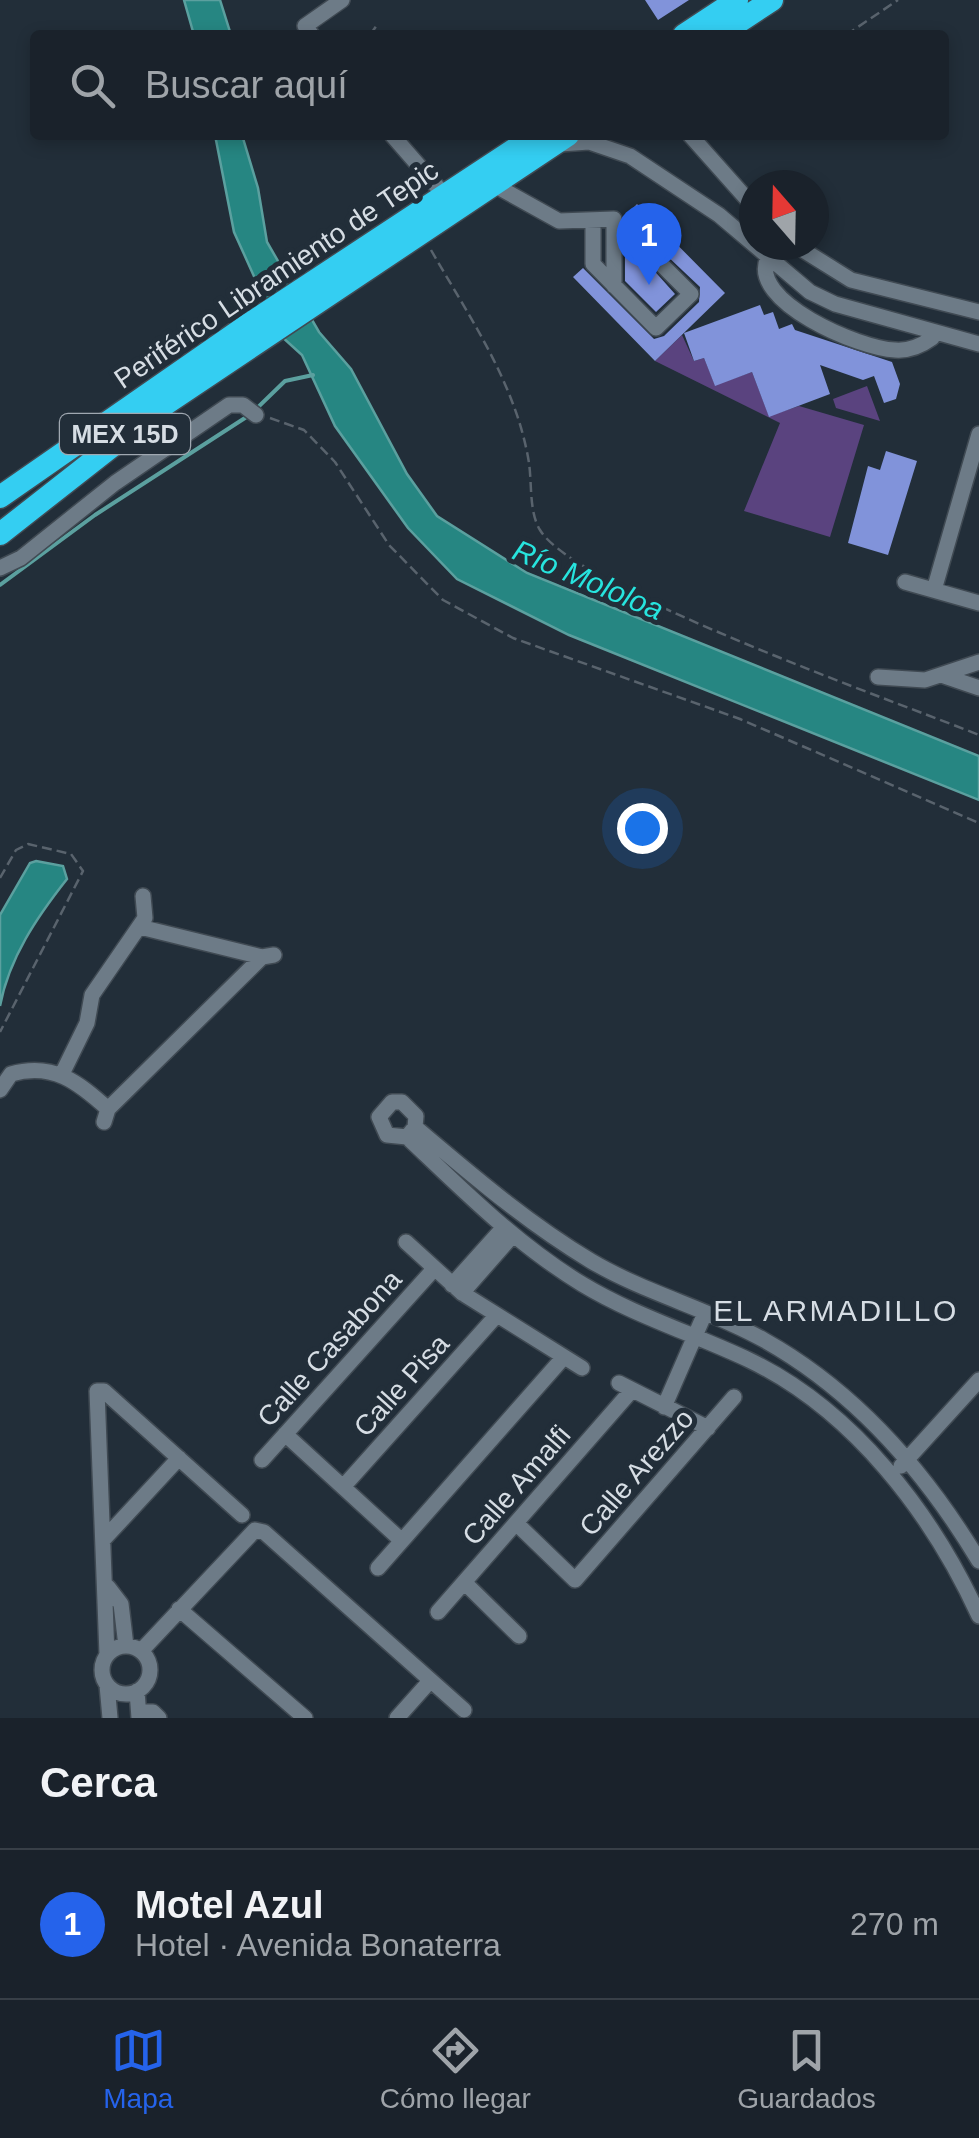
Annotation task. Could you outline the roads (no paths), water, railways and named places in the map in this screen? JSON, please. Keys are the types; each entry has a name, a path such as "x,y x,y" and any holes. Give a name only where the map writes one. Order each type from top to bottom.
{"highway":[{"path":"711,18 745,16 772,0"},
{"name":"Periférico Libramiento de Tepic","path":"0,497 312,293 446,197 550,140"},
{"name":"Periférico Libramiento de Tepic","path":"312,293 422,235 496,186 551,140"},
{"name":"Periférico Libramiento de Tepic","path":"0,534 251,333"}],"street":[{"path":"308,30 305,26 342,0"},
{"path":"396,140 446,197"},
{"path":"564,140 617,149 739,232"},
{"path":"694,140 739,190"},
{"path":"496,186 559,221 614,219 614,286"},
{"path":"593,220 593,264 656,328 692,294 661,264"},
{"path":"761,260 766,284 776,296 826,328 894,350 932,338"},
{"path":"772,260 810,292 834,304 979,344"},
{"path":"819,260 851,280 979,312"},
{"path":"0,570 221,410 236,403 252,412"},
{"path":"934,590 979,434"},
{"path":"906,582 979,603"},
{"path":"878,677 905,680 944,676 979,662"},
{"path":"944,676 979,688"},
{"path":"62,1074 87,1023 92,995 140,928 146,908 143,896"},
{"path":"0,1090 10,1074 26,1070 62,1074 106,1116 268,956 140,928"},
{"path":"979,1561 908,1458 839,1388 763,1340 595,1263 520,1216 411,1132 508,1231 584,1286 753,1362 824,1408 892,1476 934,1532 979,1616"},
{"path":"457,1289 508,1231"},
{"path":"406,1242 457,1289 582,1368"},
{"name":"Calle Casabona","path":"262,1460 434,1269"},
{"path":"705,1313 664,1407 708,1428"},
{"name":"Calle Pisa","path":"343,1487 496,1316"},
{"path":"378,1568 563,1358"},
{"path":"892,1476 979,1380"},
{"name":"Calle Amalfi","path":"438,1612 626,1386 664,1407"},
{"path":"110,1718 102,1665 107,1655 103,1606 108,1588 97,1391 104,1391 242,1515"},
{"name":"Calle Arezzo","path":"516,1522 575,1580 734,1396"},
{"path":"285,1434 402,1540"},
{"path":"104,1539 179,1458"},
{"path":"107,1655 133,1648 179,1608 248,1533 264,1532 464,1710"},
{"path":"464,1582 519,1636"},
{"path":"107,1685 126,1694 137,1691 144,1685 150,1667 133,1648 118,1597 108,1588"},
{"path":"179,1608 305,1718"},
{"path":"105,1630 124,1628"},
{"path":"397,1718 430,1681"},
{"path":"137,1691 139,1715 153,1712 159,1718"}],"waterway":[{"path":"255,410 285,381 313,375"},
{"path":"0,585 95,515 248,416"}],"place":[{"name":"Motel Azul","path":"649,285"}],"district":[{"name":"EL ARMADILLO","path":"836,1311"}],"water label":[{"name":"Río Mololoa","path":"588,580"}]}
